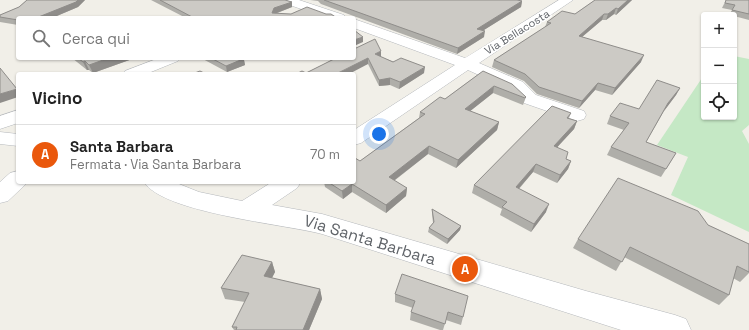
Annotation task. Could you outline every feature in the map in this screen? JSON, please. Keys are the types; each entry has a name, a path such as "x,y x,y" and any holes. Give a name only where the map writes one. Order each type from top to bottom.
{"street":[{"path":"288,0 333,16"},
{"path":"294,13 329,0"},
{"name":"Via Bellacosta","path":"356,138 567,0"},
{"path":"356,25 467,64"},
{"path":"136,72 168,60"},
{"name":"Via Bellacosta","path":"467,64 517,86 530,99 576,116"},
{"path":"0,123 16,117"},
{"path":"0,138 16,140"},
{"path":"0,196 16,181"},
{"name":"Via Santa Barbara","path":"160,184 179,195 214,205 309,220 551,296 623,317 675,330"},
{"path":"245,211 286,184"}],"green space":[{"path":"737,57 749,59 749,125 742,131 749,144 749,232 671,195 688,157 657,145 701,79 701,120 737,120"}],"building":[{"path":"27,0 78,0 41,16 16,16 16,20 0,17 0,15 19,7"},
{"path":"160,0 285,0 292,2 274,8 272,13 291,14 307,7 334,16 190,16"},
{"path":"324,0 522,1 477,29 485,31 458,48"},
{"path":"595,0 628,0 618,9 616,8 608,14 604,14 579,36 644,55 615,88 598,83 582,101 539,87 525,74 494,60 551,23 547,22 562,11 575,14"},
{"path":"726,0 749,0 749,14 732,10 735,5 725,3"},
{"path":"356,32 363,37 356,39"},
{"path":"375,39 381,51 375,54 393,62 401,58 425,67 400,82 390,78 379,80 368,58 340,72 308,72 332,60 356,60 356,48"},
{"path":"80,60 103,60 89,65 85,61 83,62"},
{"path":"215,60 241,60 226,66"},
{"path":"0,68 16,89 0,94"},
{"path":"483,71 512,84 526,97 525,98 494,86 465,109 499,122 458,160 429,146 389,177 407,188 386,205 352,184 356,184 356,159 360,161 425,114 420,112 440,97 445,99"},
{"path":"657,80 680,88 668,103 646,142 676,153 666,169 611,147 629,123 610,116 620,103 639,109"},
{"path":"552,106 571,113 567,118 577,121 554,146 568,152 566,159 571,161 560,175 536,164 516,187 549,204 534,224 502,207 507,202 474,185"},
{"path":"618,178 698,211 708,225 749,244 749,272 737,266 729,295 630,247 622,262 578,239"},
{"path":"331,184 352,184 342,191"},
{"path":"432,209 461,226 448,239 429,228 434,222"},
{"path":"242,255 272,262 264,276 320,289 303,330 236,330 237,327 232,327 249,293 221,288"},
{"path":"402,274 468,296 463,317 448,312 445,324 411,312 415,301 395,294"}],"place":[{"name":"Santa Barbara","path":"465,269"}]}
